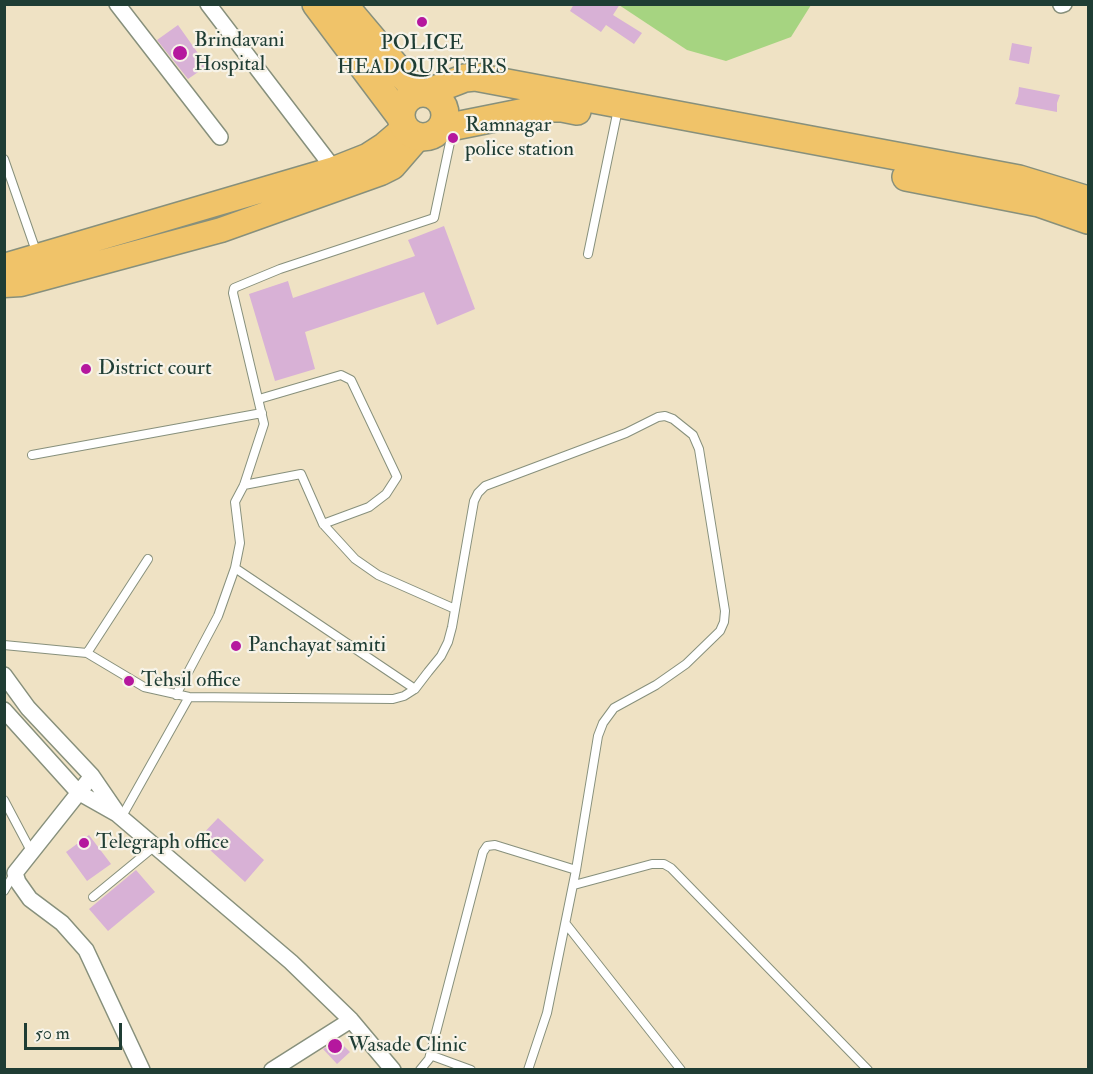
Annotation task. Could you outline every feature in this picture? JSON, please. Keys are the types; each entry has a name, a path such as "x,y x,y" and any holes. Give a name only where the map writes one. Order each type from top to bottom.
{"highway":[{"path":"315,4 423,127"},
{"path":"343,4 422,93 437,98 442,104 445,118 423,127"},
{"path":"423,127 405,102 410,97 465,78 475,77 617,111 1039,203 1089,220"},
{"path":"423,127 554,107 617,111 1019,179 1089,200"}],"main road":[{"path":"4,285 21,284 40,267 334,169 367,156 384,145 423,127"},
{"path":"4,266 40,267 221,230 393,167 423,127"}],"street":[{"path":"117,4 220,137"},
{"path":"208,4 334,169"},
{"path":"4,675 35,716 92,776 119,816"},
{"path":"4,710 78,792 119,816 291,962 351,1020 393,1070"},
{"path":"92,776 15,873 18,882 30,899 62,922 86,950 142,1070"},
{"path":"272,1070 351,1020"}],"lane":[{"path":"588,254 617,111"},
{"path":"176,695 218,615 235,568 240,538 235,502 244,485 264,424 233,293 234,288 280,269 434,218 423,127"},
{"path":"4,159 40,267"},
{"path":"259,399 340,375 351,380 398,477 386,494 369,507 323,524"},
{"path":"32,455 262,413"},
{"path":"4,645 87,653 144,687 189,697 393,699 404,696 415,689 441,656 448,642 474,501 485,486 626,433 658,417 665,416 673,419 693,435 701,460 725,611 724,622 720,631 686,664 656,685 614,708 603,723 598,736 574,885 547,1013 528,1070"},
{"path":"244,485 301,474 323,524 366,567 378,575 455,609"},
{"path":"87,653 147,560"},
{"path":"235,568 415,689"},
{"path":"119,816 189,697"},
{"path":"4,800 31,851"},
{"path":"420,1070 428,1063 483,852 487,846 495,845 576,870"},
{"path":"93,897 155,846"},
{"path":"574,885 652,864 664,864 671,868 868,1070"},
{"path":"4,891 15,873"},
{"path":"566,924 681,1070"},
{"path":"430,1055 471,1070"}],"green space":[{"path":"619,5 811,5 791,37 726,61 687,50"}],"building":[{"path":"574,4 620,4 613,15 642,33 634,44 606,25 601,32 570,11"},
{"path":"178,25 207,66 188,79 157,40"},
{"path":"1012,43 1032,47 1029,64 1009,60"},
{"path":"1019,87 1060,95 1057,112 1015,104"},
{"path":"444,226 475,309 437,325 424,292 305,332 315,369 275,381 249,294 288,281 293,298 415,256 408,240"},
{"path":"218,818 264,860 245,882 198,839"},
{"path":"89,835 111,864 87,881 66,852"},
{"path":"136,870 155,892 108,931 89,909"},
{"path":"338,1040 350,1052 337,1064 323,1049"}],"place":[{"name":"POLICE HEADQURTERS","path":"422,22"},
{"name":"Brindavani Hospital","path":"180,53"},
{"name":"Ramnagar police station","path":"453,138"},
{"name":"District court","path":"86,369"},
{"name":"Panchayat samiti","path":"236,646"},
{"name":"Tehsil office","path":"129,681"},
{"name":"Telegraph office","path":"84,843"},
{"name":"Wasade Clinic","path":"335,1046"}]}
